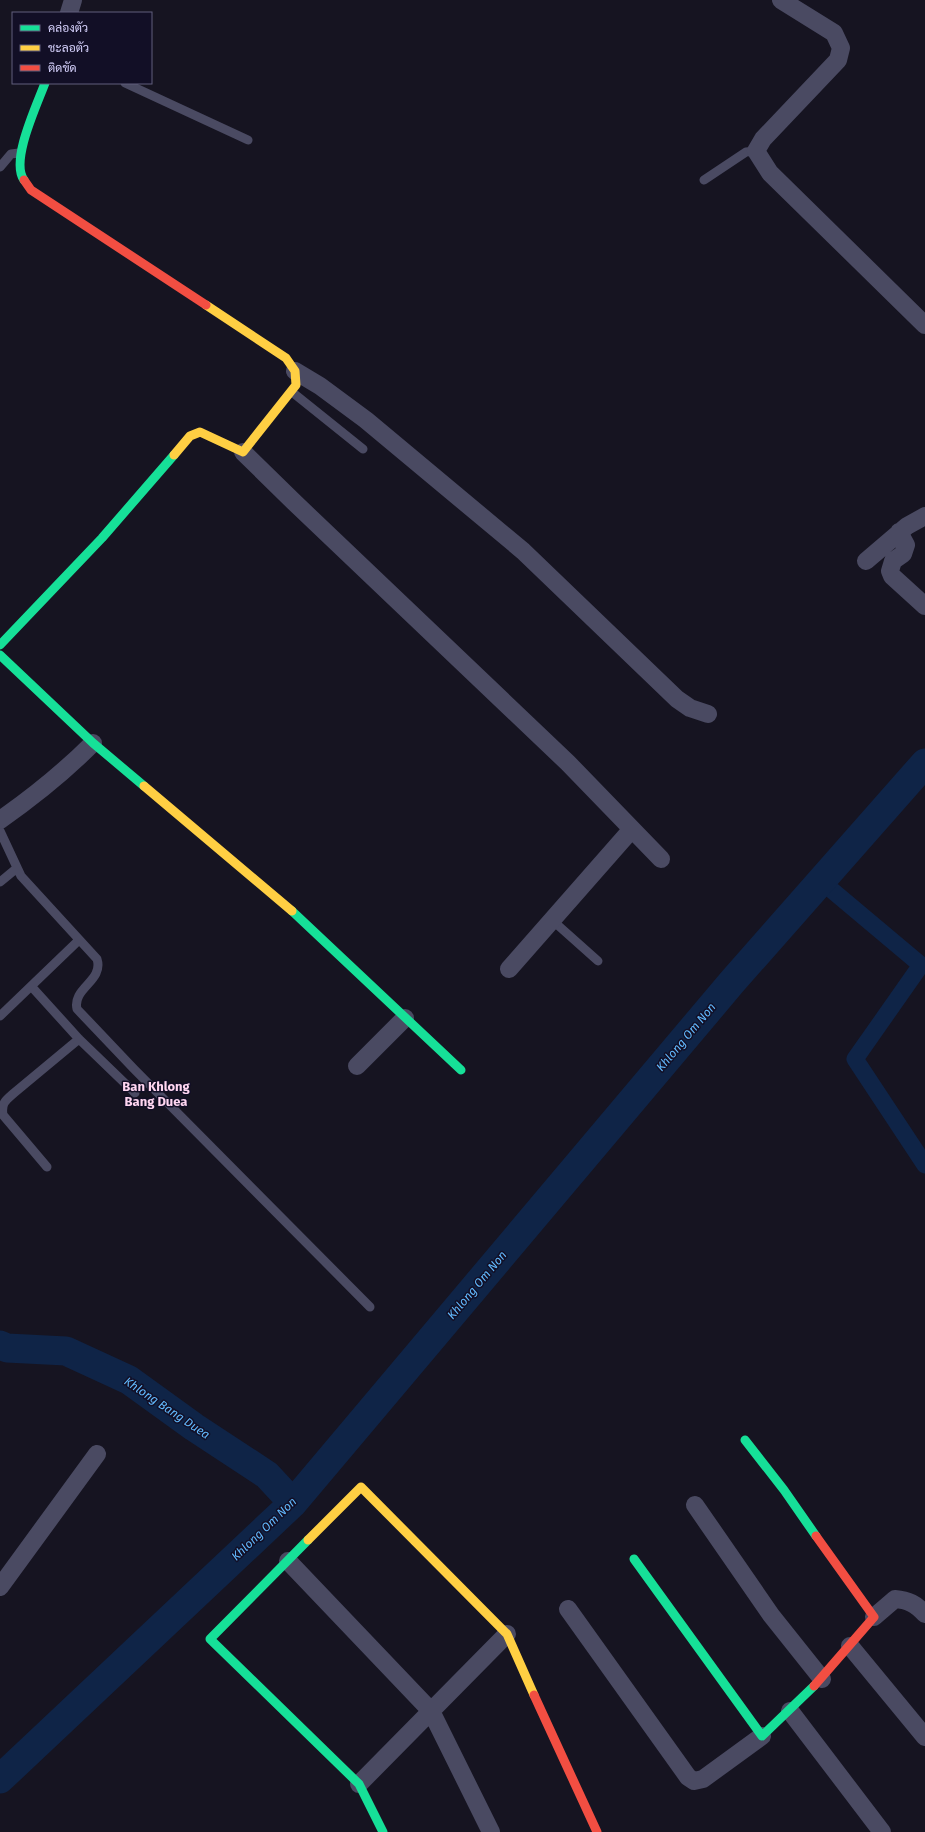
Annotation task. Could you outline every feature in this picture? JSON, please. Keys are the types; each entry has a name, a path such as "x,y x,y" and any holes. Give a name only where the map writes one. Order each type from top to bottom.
{"street":[{"path":"69,12 73,0"},
{"path":"781,0 834,33 842,48 838,60 763,139 756,151 770,173 925,325"},
{"path":"45,84 20,153 20,175 31,190 286,358 295,371 320,386 366,420 523,551 677,699 690,708 708,714"},
{"path":"243,452 292,392 296,385 295,371"},
{"path":"0,645 102,538 182,443 190,436 200,432 243,452 568,763 661,859"},
{"path":"866,561 899,532 925,516"},
{"path":"899,532 906,545 903,554 893,561 890,571 892,576 925,606"},
{"path":"0,655 93,743 286,905 460,1070"},
{"path":"0,820 28,801 70,766 93,743"},
{"path":"509,969 632,829"},
{"path":"357,1066 405,1018"},
{"path":"745,1440 784,1490 874,1617"},
{"path":"0,1587 97,1454"},
{"path":"383,1832 359,1784 210,1639 361,1487 507,1634 587,1813 597,1832"},
{"path":"696,1505 771,1615 822,1679"},
{"path":"634,1559 762,1736"},
{"path":"288,1561 431,1711 491,1832"},
{"path":"568,1609 688,1777 694,1781 703,1779 762,1736 790,1711 822,1679 874,1617 894,1599 908,1600 925,1614"},
{"path":"359,1784 507,1634"},
{"path":"850,1646 925,1737"},
{"path":"790,1711 882,1832"}],"lane":[{"path":"127,84 248,140"},
{"path":"704,180 746,152 756,151"},
{"path":"0,167 10,154 20,153"},
{"path":"292,392 363,449"},
{"path":"0,831 20,876 97,959 99,966 97,974 78,995 75,1002 77,1009 134,1069 370,1307"},
{"path":"0,882 17,868"},
{"path":"552,920 598,961"},
{"path":"0,1016 79,940"},
{"path":"31,986 79,1039 135,1092"},
{"path":"47,1167 3,1114 3,1102 79,1039"}],"waterway":[{"name":"Khlong Om Non","path":"0,1779 293,1503 732,982 925,763"},
{"path":"821,881 921,965 855,1059 925,1165"},
{"name":"Khlong Bang Duea","path":"0,1345 7,1348 66,1351 129,1380 194,1427 267,1475 293,1503"}],"traffic: fast":[{"path":"24,180 20,160 22,147 31,118 45,84"},
{"path":"0,645 102,538 174,455"},
{"path":"0,655 93,743 144,786"},
{"path":"292,911 461,1070"},
{"path":"745,1440 784,1490 816,1536"},
{"path":"308,1540 210,1639 359,1784 383,1832"},
{"path":"634,1559 762,1736 814,1686"}],"traffic: slow":[{"path":"174,455 190,436 200,432 243,452 296,385 295,371 286,358 206,305"},
{"path":"144,786 292,911"},
{"path":"308,1540 361,1487 507,1634 534,1695"}],"traffic: jam":[{"path":"24,180 31,190 206,305"},
{"path":"814,1686 874,1617 816,1536"},
{"path":"534,1695 597,1832"}],"district":[{"name":"Ban Khlong Bang Duea","path":"156,1094"}]}
